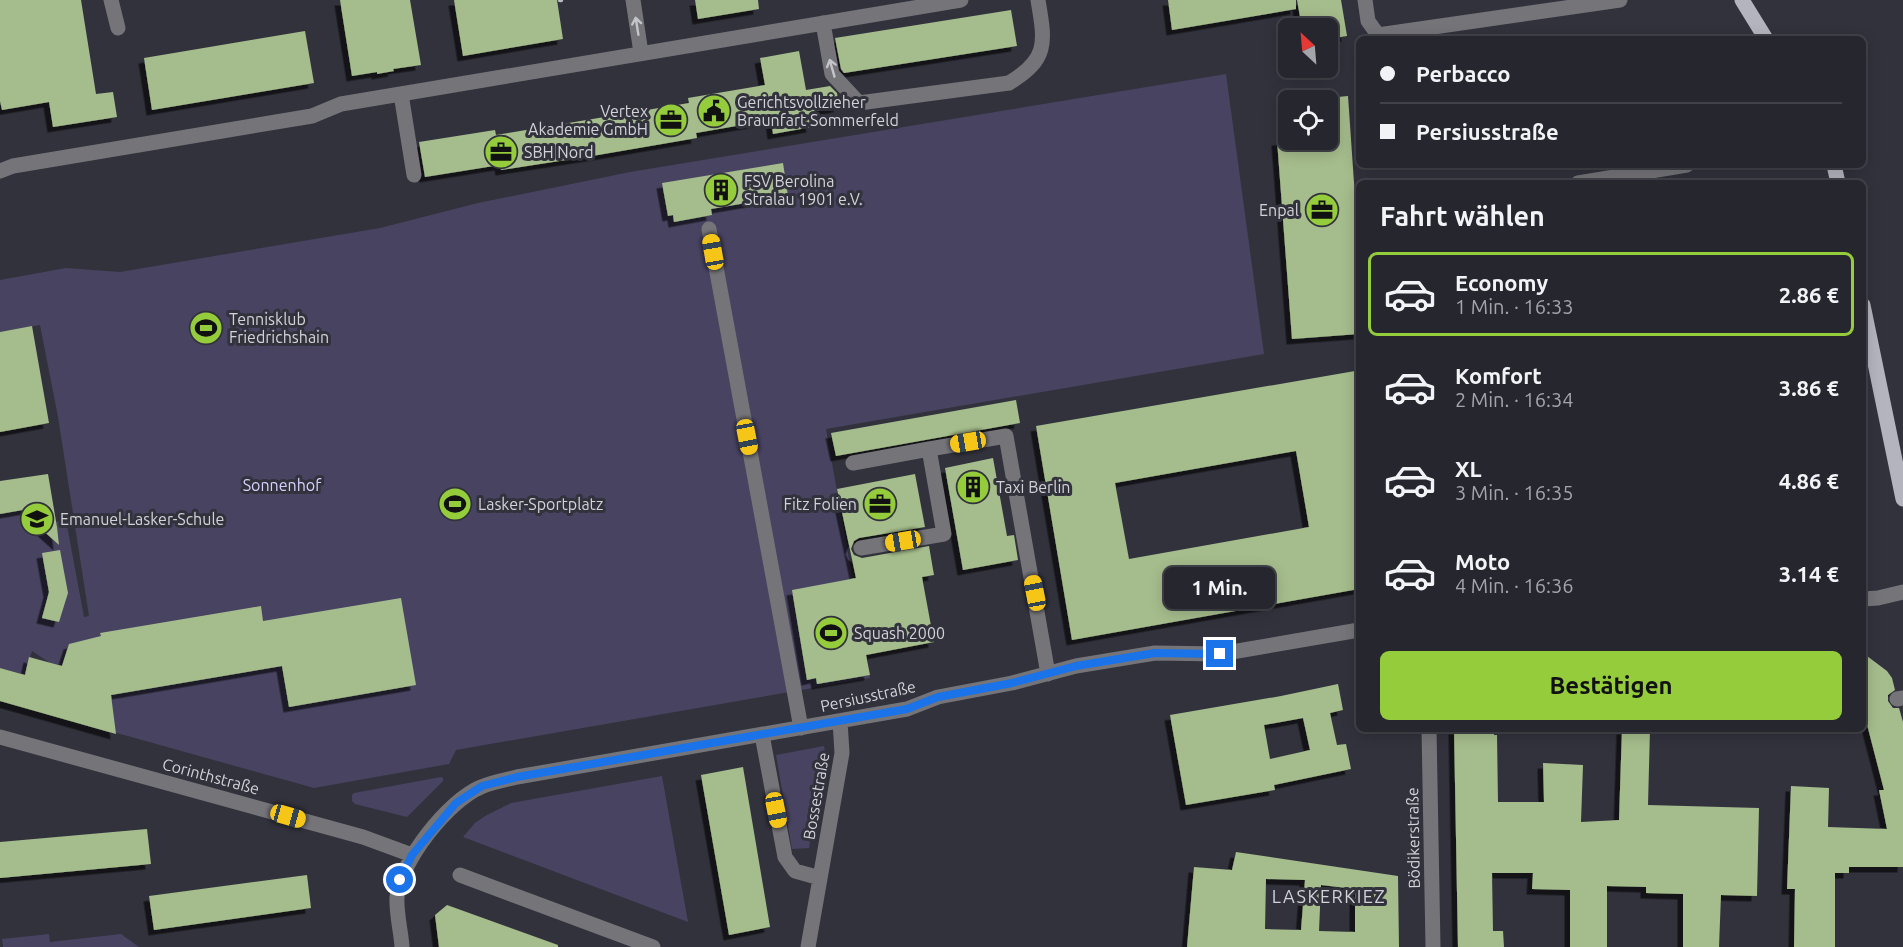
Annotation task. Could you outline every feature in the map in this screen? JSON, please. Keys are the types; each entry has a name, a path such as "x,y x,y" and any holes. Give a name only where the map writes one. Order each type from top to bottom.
{"main road":[{"path":"1742,0 1764,36"},
{"path":"1866,320 1903,499"}],"street":[{"path":"111,0 118,28"},
{"path":"633,0 641,53"},
{"path":"0,171 13,166 312,116 341,104 961,0"},
{"path":"824,23 832,74 859,103 1009,83 1034,65 1041,48 1044,36 1038,0"},
{"path":"1365,0 1368,21 1378,35 1620,0"},
{"path":"401,94 414,175"},
{"path":"1596,180 1669,168"},
{"path":"709,229 801,728"},
{"path":"853,464 1006,436 1048,674"},
{"path":"861,548 944,534 929,449"},
{"path":"1866,599 1903,592"},
{"name":"Persiusstraße","path":"402,947 397,898 400,880 412,855 456,803 482,786 517,777 907,709 938,697 1012,683 1076,666 1155,653 1220,654 1356,631"},
{"name":"Bossestraße","path":"808,947 843,748 840,721"},
{"name":"Bödikerstraße","path":"1429,732 1433,947"},
{"name":"Bossestraße","path":"762,735 785,857 795,871 820,878"},
{"name":"Corinthstraße","path":"0,737 353,834 412,855"},
{"path":"460,875 652,947"}],"green space":[{"name":"Lasker-Sportplatz","path":"1226,74 1264,354 826,429 870,678 456,750 449,764 314,788 38,711 50,663 32,651 25,675 0,668 0,514 34,508 37,525 57,527 56,522 66,520 84,617 89,616 58,417 40,325 0,332 0,280 66,268 120,272 380,228 478,203 630,172"},
{"path":"824,746 825,753 809,848 792,849 776,755"},
{"path":"662,776 688,922 463,837 475,823 511,803"},
{"path":"441,777 443,781 407,817 355,804 352,801 354,793"},
{"path":"49,934 50,942 121,934 139,947 3,947 2,939"}],"building":[{"path":"0,0 81,0 96,94 113,92 117,117 53,127 49,102 2,110 0,101"},
{"path":"340,0 410,0 421,65 377,74 377,72 352,76"},
{"path":"454,0 557,0 563,39 463,56"},
{"path":"695,0 758,0 759,9 698,19"},
{"path":"1168,0 1296,0 1296,9 1172,30"},
{"path":"1297,0 1341,0 1347,36 1338,37 1338,18 1300,18"},
{"path":"1011,10 1017,46 844,73 841,69 835,38"},
{"path":"305,31 314,83 152,110 144,58"},
{"path":"799,51 806,90 830,86 837,93 839,107 810,112 812,127 773,134 771,120 696,133 697,138 598,155 501,170 500,165 425,177 419,142 495,130 496,135 689,103 688,98 765,85 760,58"},
{"path":"1348,96 1356,212 1356,334 1292,339 1277,140 1278,150 1338,150 1338,97"},
{"name":"FSV Berolina Stralau 1901 e.V.","path":"783,163 788,196 711,209 712,215 674,222 673,215 668,216 662,183"},
{"path":"32,326 49,423 0,432 0,332"},
{"path":"1355,371 1356,590 1072,640 1036,426","holes":["1296,451 1309,527 1129,559 1115,483"]},
{"path":"1016,400 1020,423 836,456 831,433"},
{"path":"993,458 1007,536 1014,535 1018,560 963,570 945,468"},
{"name":"Emanuel-Lasker-Schule","path":"48,474 59,545 37,525 34,508 0,514 0,481"},
{"path":"915,474 925,527 859,538 854,541 851,549 854,555 862,558 929,546 934,575 922,577 934,642 866,655 870,675 817,684 816,678 807,680 792,590 856,578 837,489"},
{"path":"60,550 68,593 59,622 42,618 49,592 42,553"},
{"path":"401,598 416,685 289,707 282,666 111,695 116,734 0,701 0,668 25,675 29,657 62,666 69,644 101,636 100,633 261,606 263,621"},
{"path":"1866,655 1887,671 1892,678 1895,690 1888,695 1888,701 1893,708 1899,708 1903,722 1903,867 1849,867 1849,873 1835,873 1835,947 1794,947 1795,889 1787,889 1791,786 1829,788 1828,827 1887,829 1879,790 1884,790 1866,721"},
{"path":"1338,684 1343,710 1330,713 1337,745 1346,744 1351,769 1274,785 1275,790 1186,805 1170,715","holes":["1303,718 1310,750 1270,759 1264,725"]},
{"path":"1454,732 1494,732 1494,735 1497,735 1498,802 1544,802 1543,763 1583,765 1581,822 1619,820 1622,732 1650,732 1648,805 1759,808 1757,896 1721,895 1719,947 1683,947 1683,894 1646,893 1646,887 1607,886 1607,947 1570,947 1570,890 1532,889 1533,873 1492,873 1493,931 1503,931 1504,947 1458,947"},
{"path":"743,767 770,927 729,935 701,775"},
{"path":"147,829 151,864 0,878 0,842"},
{"path":"1236,852 1398,876 1399,947 1187,947 1194,867 1232,870","holes":["1266,879 1305,880 1301,930 1265,929","1321,885 1355,889 1355,932 1319,931"]},
{"path":"307,875 311,908 154,930 149,896"},
{"path":"447,905 558,945 558,947 439,947 435,915"}],"place":[{"name":"Gerichtsvollzieher Braunfart Sommerfeld","path":"714,111"},
{"name":"Vertex Akademie GmbH","path":"671,120"},
{"name":"SBH Nord","path":"501,152"},
{"name":"FSV Berolina Stralau 1901 e.V.","path":"721,190"},
{"name":"Enpal","path":"1322,210"},
{"name":"Tennisklub Friedrichshain","path":"206,328"},
{"name":"Taxi Berlin","path":"973,487"},
{"name":"Lasker-Sportplatz","path":"455,504"},
{"name":"Fitz Folien","path":"880,504"},
{"name":"Emanuel-Lasker-Schule","path":"37,519"},
{"name":"Squash 2000","path":"831,633"}],"district":[{"name":"LASKERKIEZ","path":"1329,896"}],"route":[{"path":"400,880 412,855 440,820 456,803 482,786 517,777 907,709 938,697 1012,683 1076,666 1155,653 1220,654"}],"park label":[{"name":"Sonnenhof","path":"282,485"}]}
